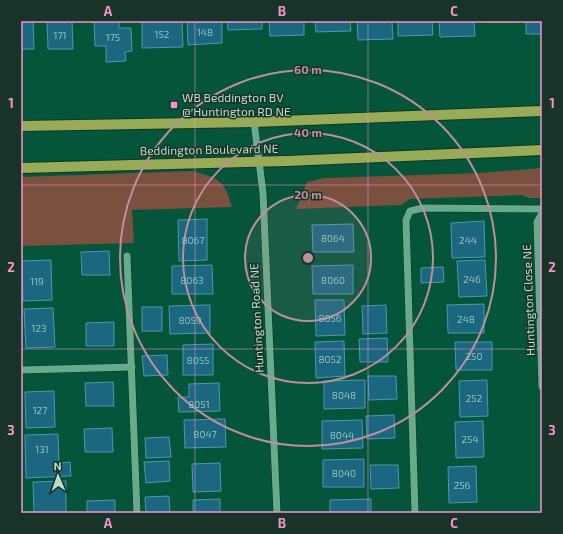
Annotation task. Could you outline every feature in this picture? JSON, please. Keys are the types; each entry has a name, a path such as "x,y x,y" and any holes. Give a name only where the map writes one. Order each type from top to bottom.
{"main road":[{"path":"21,126 254,122 542,111"},
{"name":"Beddington Boulevard NE","path":"21,168 259,161 542,150"}],"street":[{"name":"Huntington Road NE","path":"254,122 262,193 277,513"},
{"path":"415,513 406,220 410,211 423,208 542,209"},
{"name":"Huntington Close NE","path":"542,214 537,222 542,387"},
{"path":"126,256 132,367 137,513"},
{"path":"21,370 132,367"}],"shaded area":[{"path":"542,168 542,198 529,198 522,195 410,199 401,205 296,209 307,182 324,178 481,173"},
{"path":"193,171 209,176 223,185 232,207 132,210 134,243 21,246 21,177"}],"building":[{"path":"21,21 33,21 34,49 21,49"},
{"path":"47,21 72,21 73,49 48,49"},
{"path":"94,21 119,21 119,28 131,28 132,51 125,52 126,61 106,62 106,46 95,46"},
{"path":"142,21 182,21 183,47 142,48"},
{"path":"187,21 222,21 222,43 188,45"},
{"path":"227,21 262,21 262,29 228,30"},
{"path":"269,21 304,21 304,35 270,36"},
{"path":"315,21 350,21 351,31 316,32"},
{"path":"357,21 392,21 393,39 358,40"},
{"path":"398,21 432,21 433,35 398,36"},
{"path":"439,21 474,21 475,36 440,37"},
{"path":"519,21 519,22 484,22"},
{"path":"526,21 542,21 542,34 526,34"},
{"path":"207,219 207,260 179,261 178,220"},
{"path":"484,221 485,257 452,258 451,223"},
{"path":"353,224 354,252 313,252 312,225"},
{"path":"109,251 110,275 82,275 81,252"},
{"path":"51,260 52,300 23,301 22,261"},
{"path":"485,260 487,296 459,297 457,261"},
{"path":"212,265 213,294 172,294 172,266"},
{"path":"353,265 353,294 313,294 312,266"},
{"path":"443,267 444,282 421,283 421,268"},
{"path":"315,300 344,300 345,335 316,336"},
{"path":"484,304 484,333 448,333 447,305"},
{"path":"210,305 210,333 170,334 169,306"},
{"path":"386,305 387,333 363,334 362,306"},
{"path":"142,307 162,307 162,331 142,331"},
{"path":"53,308 55,347 26,348 24,309"},
{"path":"114,322 114,346 86,346 86,323"},
{"path":"387,338 388,362 360,362 359,339"},
{"path":"344,341 345,376 316,378 315,342"},
{"path":"455,342 492,342 492,370 456,370"},
{"path":"213,344 213,375 183,375 183,345"},
{"path":"167,355 168,375 144,376 142,356"},
{"path":"368,376 396,376 397,399 369,400"},
{"path":"365,380 365,408 324,409 324,381"},
{"path":"487,380 488,416 460,417 459,381"},
{"path":"113,382 114,406 86,406 85,383"},
{"path":"219,383 220,411 179,412 178,397 189,397 189,384"},
{"path":"54,391 55,427 26,428 25,392"},
{"path":"394,415 395,438 367,439 366,416"},
{"path":"225,419 226,447 185,448 184,420"},
{"path":"362,420 363,448 322,449 322,421"},
{"path":"483,421 484,457 456,458 455,422"},
{"path":"112,428 113,452 85,452 84,429"},
{"path":"58,434 59,463 70,462 71,476 26,478 25,435"},
{"path":"169,437 171,457 146,458 145,438"},
{"path":"364,459 364,487 323,487 323,460"},
{"path":"169,461 170,481 146,483 144,462"},
{"path":"220,463 221,491 193,492 192,464"},
{"path":"370,465 398,465 399,488 371,489"},
{"path":"476,466 477,502 449,503 448,467"},
{"path":"66,481 66,513 34,513 33,482"},
{"path":"169,496 170,513 146,513 145,497"},
{"path":"220,499 220,513 193,513 193,500"},
{"path":"371,499 371,513 330,513 330,500"},
{"path":"115,500 115,513 87,513 87,501"}],"place":[{"name":"WB Beddington BV @ Huntington RD NE","path":"174,105"}]}
